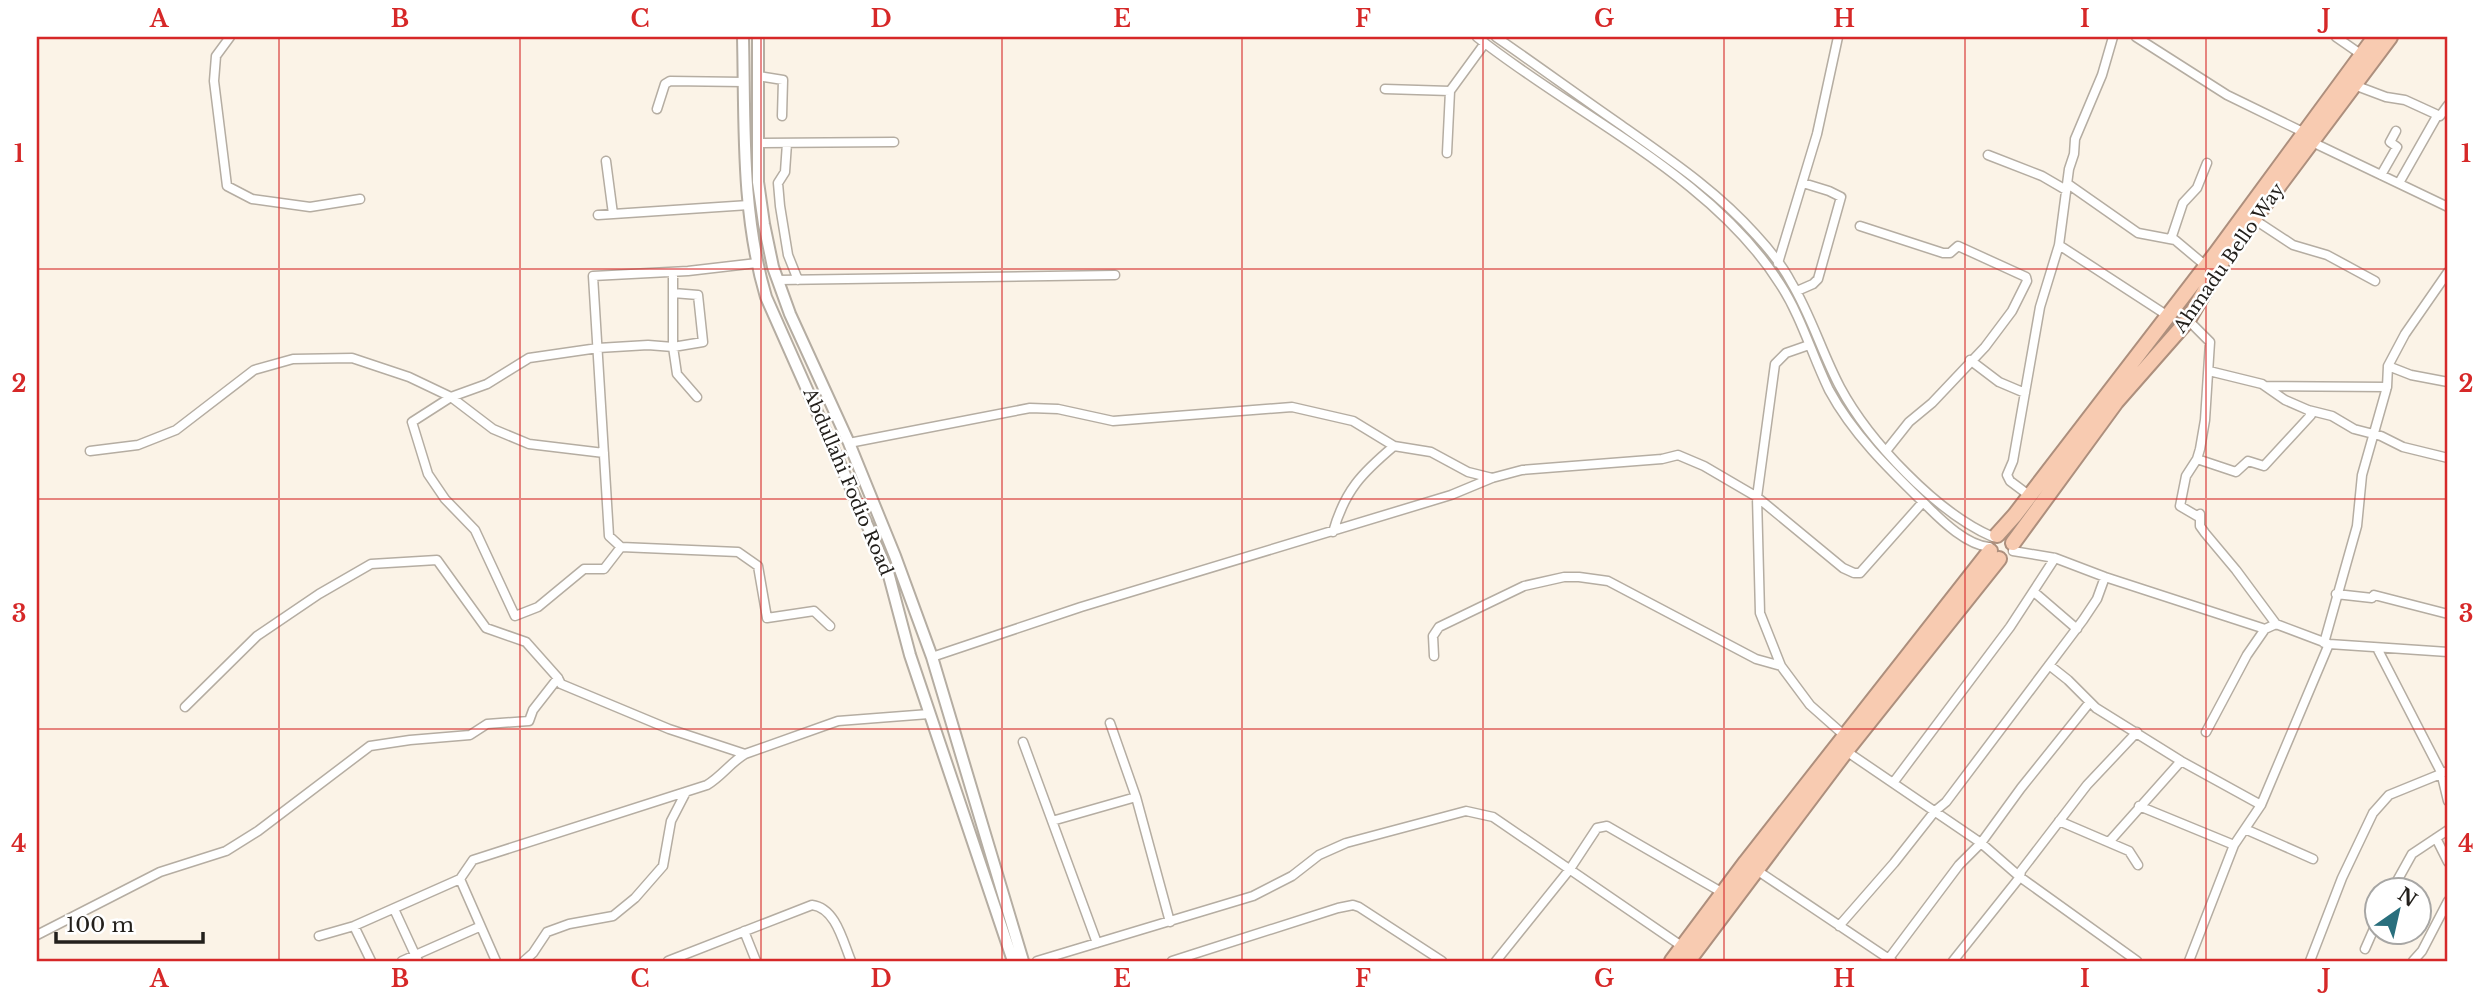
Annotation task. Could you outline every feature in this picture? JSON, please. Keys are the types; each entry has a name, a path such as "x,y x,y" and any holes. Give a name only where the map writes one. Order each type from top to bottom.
{"highway":[{"name":"Ahmadu Bello Way","path":"2013,547 2116,402 2189,320 2221,263 2255,220 2375,37"},
{"name":"Ahmadu Bello Way","path":"1994,546 2206,266 2390,37"},
{"path":"1671,961 1994,546 2005,535 2013,547 2008,557 1994,546"},
{"path":"1688,961 1846,751 1994,546"}],"main road":[{"name":"Abdullahi Fodio Road","path":"743,37 749,205 757,262 766,297 888,572 910,655 1013,961"},
{"name":"Abdullahi Fodio Road","path":"758,37 758,181 773,267 790,314 849,443 932,657 1023,961"}],"street":[{"path":"230,37 216,56 214,81 227,186 252,199 310,207 360,199"},
{"path":"1477,37 1668,171 1714,207 1750,244 1778,281 1830,391 1853,427 1880,461 1923,502 1973,543 1994,546"},
{"path":"1496,37 1701,182 1740,217 1797,291 1843,392 1886,451 1941,504 1994,546"},
{"path":"1778,263 1819,123 1838,37"},
{"path":"2030,496 2010,481 2007,475 2013,461 2040,307 2059,245 2075,139 2100,83 2113,37"},
{"path":"2136,37 2227,95 2448,207"},
{"path":"2336,37 2362,55"},
{"path":"1447,153 1450,91 1485,43"},
{"path":"758,76 783,80 782,116"},
{"path":"657,109 665,84 670,81 744,82"},
{"path":"2354,85 2386,97 2405,100 2437,116"},
{"path":"1385,89 1450,91"},
{"path":"2399,183 2437,116 2444,113 2448,105"},
{"path":"2381,175 2397,146 2390,142 2396,131"},
{"path":"758,143 894,142"},
{"path":"787,143 785,172 779,183 780,206 788,255 798,279"},
{"path":"1987,155 2067,187 2138,233 2171,239 2181,244 2206,266"},
{"path":"607,160 613,214"},
{"path":"2171,239 2183,203 2197,188 2207,163"},
{"path":"1797,291 1818,279 1840,197 1803,183"},
{"path":"597,215 749,205"},
{"path":"2255,220 2293,245 2327,255 2375,281"},
{"path":"1860,226 1943,253 1950,253 1958,246 2026,277 2027,281 2012,310 1985,347 1909,422 1886,451"},
{"path":"2059,245 2168,316"},
{"path":"757,262 673,272 593,276 609,536 621,547 738,552 758,566 767,618 814,611 830,626"},
{"path":"673,272 673,347 677,374 697,397"},
{"path":"2191,961 2235,849 2261,806 2327,644 2336,594 2357,526 2362,475 2387,387 2388,366 2415,318 2448,272"},
{"path":"778,280 1115,275"},
{"path":"621,547 604,569 584,569 538,607 515,616 475,530 445,499 428,474 412,422 451,397 487,384 529,358 598,348 648,345 673,347 704,342 698,295 673,293"},
{"path":"2189,320 2210,342 2209,372 2205,420 2197,458 2186,476 2180,506 2197,516 2200,514 2200,526 2276,624 2327,644 2448,652"},
{"path":"1809,345 1786,353 1775,364 1757,497 1760,613 1781,666 1810,705 1845,736"},
{"path":"90,451 138,445 176,430 254,370 293,359 352,358 409,377 451,397 493,429 529,444 604,453"},
{"path":"1970,360 1999,382 2025,393"},
{"path":"2388,366 2411,375 2448,382"},
{"path":"2209,372 2266,386 2387,387"},
{"path":"2266,386 2286,400 2308,410 2332,416 2354,429 2403,447 2448,458"},
{"path":"849,443 1030,408 1058,410 1113,421 1292,407 1353,421 1394,446 1431,452 1468,472 1492,478"},
{"path":"2197,458 2236,472 2248,461 2263,466 2311,415 2308,410"},
{"path":"1334,532 1340,508 1363,473 1394,446"},
{"path":"932,657 1081,607 1334,532 1522,470 1662,459 1678,455 1704,466 1757,497 1843,568 1854,573 1860,573 1923,502"},
{"path":"2013,547 2054,558 2265,629"},
{"path":"1893,783 2034,592 2054,558"},
{"path":"185,707 257,636 319,594 371,564 438,560 486,628 526,642 561,684 669,729 745,754"},
{"path":"1434,656 1433,636 1438,627 1524,586 1564,577 1579,577 1608,581 1756,659 1781,666"},
{"path":"1839,926 1956,789 2077,629 2097,599 2105,577"},
{"path":"2034,592 2077,629"},
{"path":"2336,594 2372,598 2374,595 2448,614"},
{"path":"2206,732 2247,655 2265,629 2276,624"},
{"path":"2376,648 2444,772 2448,801"},
{"path":"2049,665 2109,716 2261,806"},
{"path":"37,935 160,872 226,851 268,824 370,746 470,735 487,724 529,721 533,710 558,678"},
{"path":"1755,869 1890,960 1959,865 1981,843 2090,702"},
{"path":"319,936 354,926 460,879 473,860 686,792 719,778 734,760 745,754 838,721 929,714"},
{"path":"1110,723 1136,797 1170,922"},
{"path":"1953,961 2020,877 2021,871 2087,785 2137,732"},
{"path":"1023,742 1097,943"},
{"path":"1846,751 1981,843 2020,877 2134,960"},
{"path":"2109,842 2181,761"},
{"path":"2310,961 2342,877 2373,813 2389,795 2444,772"},
{"path":"524,961 547,932 569,924 613,916 635,898 663,866 671,821 686,792"},
{"path":"1052,821 1136,797"},
{"path":"2139,806 2235,849"},
{"path":"1037,961 1253,896 1277,885 1332,848 1466,811 1493,817 1683,947"},
{"path":"2059,821 2129,851 2138,865"},
{"path":"1496,961 1570,869 1597,828 1607,826 1723,893"},
{"path":"2245,830 2313,859"},
{"path":"2400,876 2412,853 2448,830"},
{"path":"2437,838 2448,862"},
{"path":"460,879 496,961"},
{"path":"2413,961 2422,951 2448,901"},
{"path":"668,961 808,905 817,905 825,908 831,915 849,961"},
{"path":"1172,961 1190,959 1353,905 1442,961"},
{"path":"394,909 417,958"},
{"path":"354,926 370,961"},
{"path":"402,961 417,958 479,927"},
{"path":"744,930 756,961"}]}
